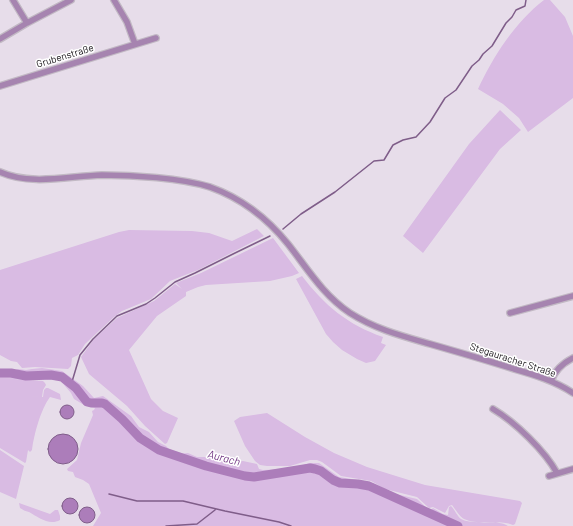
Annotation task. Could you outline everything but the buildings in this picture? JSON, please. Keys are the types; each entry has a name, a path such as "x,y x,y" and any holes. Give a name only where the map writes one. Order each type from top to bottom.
{"street":[{"path":"13,0 27,23"},
{"path":"0,39 71,0"},
{"path":"114,0 126,22 135,44"},
{"name":"Grubenstraße","path":"0,86 156,38"},
{"name":"Stegauracher Straße","path":"0,172 11,176 35,180 129,176 183,181 200,184 224,193 245,204 269,223 288,244 322,289 349,312 388,332 551,380 573,393"},
{"path":"510,313 573,296"},
{"path":"551,380 557,370 573,358"},
{"path":"493,409 502,414 529,438 553,465 557,473"},
{"path":"549,476 573,469"}],"shaded area":[{"path":"544,0 550,0 565,17 573,36 573,98 528,132 519,118 503,104 478,89 498,53 514,29"},
{"path":"500,110 521,130 500,149 423,253 403,236 469,144"},
{"path":"257,229 264,236 198,270 170,281 151,299 122,311 85,344 78,355 72,358 71,366 68,369 35,367 22,368 17,362 11,361 0,355 0,270 129,230 192,231 209,233 232,241"},
{"path":"273,238 299,273 270,281 206,285 186,292 186,296 157,316 129,350 151,399 163,411 178,418 167,443 165,444 145,426 127,406 89,374 81,357 94,339 117,318 154,301 175,284 182,289 176,283 201,273"},
{"path":"302,276 319,296 338,313 370,332 383,337 381,343 386,345 375,361 366,363 357,359 342,350 326,334 296,279"},
{"path":"42,368 62,371 83,386 94,398 103,396 131,416 139,427 149,432 158,442 166,446 173,453 188,453 197,457 212,457 228,463 243,461 257,464 259,469 263,470 289,469 310,463 319,463 339,477 370,482 377,485 383,491 417,499 430,511 433,508 443,514 448,515 449,507 451,506 461,519 466,521 497,523 508,526 93,526 101,513 89,484 75,477 73,472 68,471 67,469 77,460 81,443 93,415 92,411 95,408 84,405 74,399 59,379 33,380 0,378 0,371 13,371 18,369 26,370"},
{"path":"0,378 43,381 46,385 43,390 42,397 0,395"},
{"path":"46,388 60,394 61,400 50,397 47,402 38,422 32,450 30,452 28,450 25,463 0,448 0,395 43,397 44,390"},
{"path":"67,405 72,407 74,412 72,417 67,419 62,417 60,412 62,407"},
{"path":"267,413 334,453 367,467 425,485 520,501 522,503 515,524 470,521 462,518 452,505 449,506 445,513 433,507 429,508 417,497 385,489 371,481 341,476 317,460 310,460 290,466 260,465 255,461 245,446 234,421 240,417"},
{"path":"63,434 73,439 78,449 73,459 63,464 53,459 48,449 53,439"},
{"path":"0,450 24,466 16,499 0,492"},
{"path":"70,498 77,503 78,506 73,513 70,514 63,509 62,506 67,499"},
{"path":"19,503 50,514 55,510 58,510 60,520 52,522 44,520 20,508"},
{"path":"87,507 94,512 95,515 90,522 87,523 80,518 79,515 84,508"}],"waterway":[{"path":"283,229 301,214 335,192 374,161 384,160 393,145 403,140 416,137 430,122 445,98 456,90 472,66 492,46 516,10 525,6 526,0"},
{"path":"71,385 80,355 93,339 117,316 146,304 175,282 270,236"},
{"name":"Aurach","path":"0,373 11,373 26,376 51,375 62,377 76,388 87,402 105,404 140,438 159,450 206,466 254,477 310,468 315,469 340,483 369,486 458,526"},
{"path":"109,494 137,501 183,501 291,526"},
{"path":"166,526 197,524 215,510"}]}
